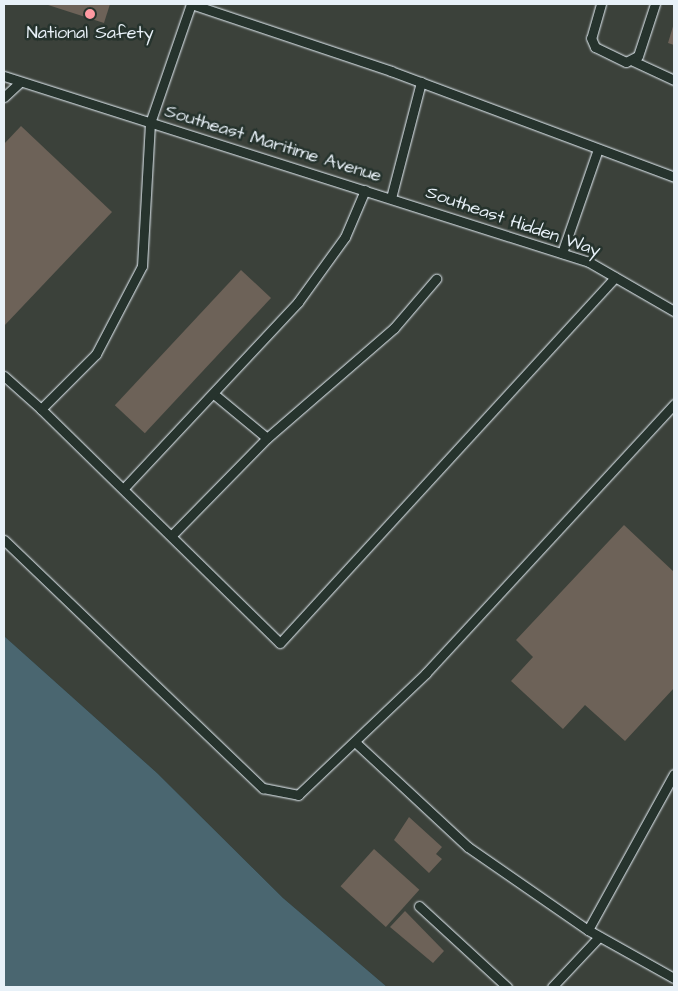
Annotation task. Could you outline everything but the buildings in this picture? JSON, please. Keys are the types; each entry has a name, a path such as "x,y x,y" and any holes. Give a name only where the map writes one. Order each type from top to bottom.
{"lane":[{"path":"191,4 421,82 674,178"},
{"name":"Southeast Maritime Avenue","path":"191,4 150,123 391,198"},
{"path":"601,4 591,38 594,47 609,57 633,61 674,80"},
{"path":"633,61 655,4"},
{"path":"4,76 150,123 142,266 96,354 42,410"},
{"path":"4,97 20,82"},
{"path":"391,198 421,82"},
{"path":"562,253 598,149"},
{"path":"124,488 215,395 328,263 365,190"},
{"name":"Southeast Hidden Way","path":"391,198 562,253 615,277 674,311"},
{"path":"4,376 124,488 280,643 615,277"},
{"path":"172,535 267,438 394,328 436,280"},
{"path":"215,395 267,438"},
{"path":"4,540 263,788 298,795 356,742 426,673 674,404"},
{"path":"356,742 468,847 599,937 674,978"},
{"path":"588,930 674,774"},
{"path":"419,906 506,987"},
{"path":"552,987 599,937"}],"shaded area":[{"path":"4,4 674,4 674,987 387,987 283,898 157,773 4,636"}],"water":[{"path":"4,636 157,773 283,898 387,987 4,987"}],"place":[{"name":"National Safety","path":"90,14"}]}
